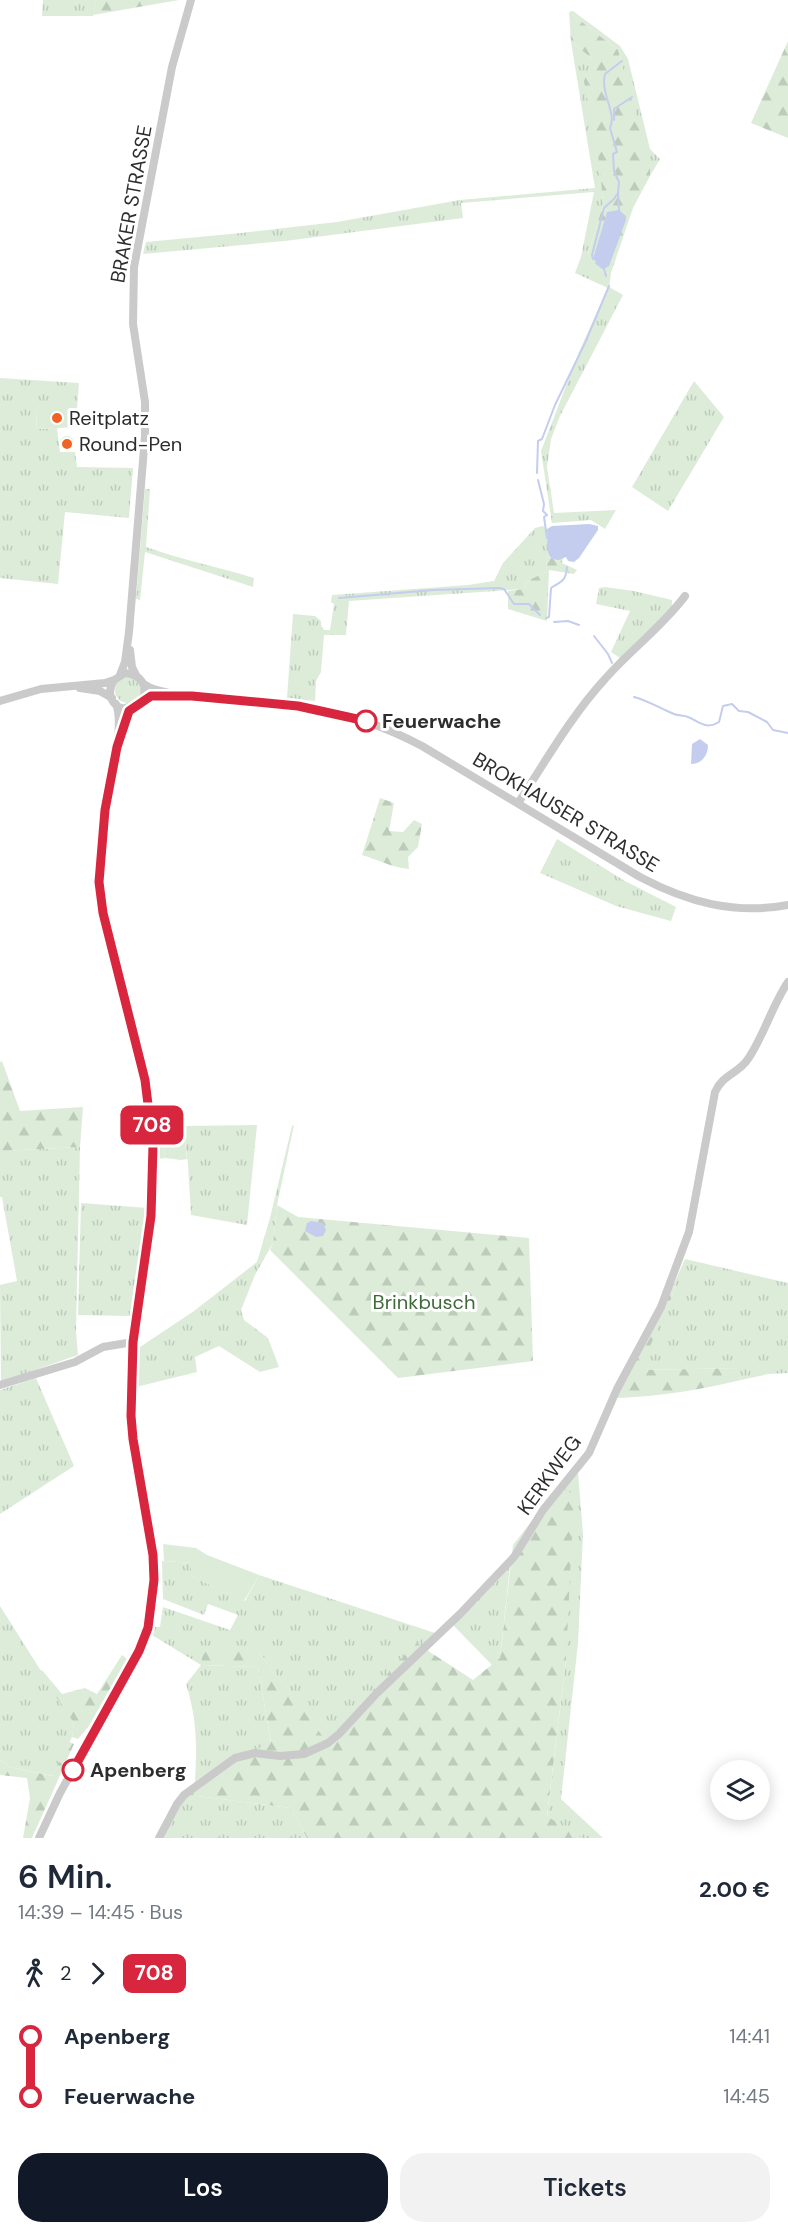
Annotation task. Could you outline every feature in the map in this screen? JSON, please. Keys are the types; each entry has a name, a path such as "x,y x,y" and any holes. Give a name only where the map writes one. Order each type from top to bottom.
{"street":[{"name":"BRAKER STRASSE","path":"117,677 125,662 129,632 145,436 145,402 133,322 134,267 172,67 190,0"},
{"path":"518,803 582,706 605,678 675,610 685,596"},
{"name":"BRAKER STRASSE","path":"129,632 131,663 136,675"},
{"path":"0,701 41,689 105,683 131,673 144,684 144,695 142,701 126,708 103,692 71,687"},
{"path":"117,677 110,689 119,713 117,747"},
{"name":"BROKHAUSER STRASSE","path":"144,684 151,688 192,696 316,709 366,721 392,730 422,746 640,877 679,896 732,909 768,909 788,905"},
{"name":"BROKHAUSER STRASSE","path":"142,701 151,696 192,696"},
{"path":"39,1838 60,1793 139,1651 148,1628 154,1580 150,1532 133,1439 131,1366 151,1216 153,1145 145,1080 100,896 99,866 105,810 117,747 127,714 132,707"},
{"name":"KERKWEG","path":"159,1838 184,1795 235,1758 255,1753 280,1756 304,1754 328,1743 377,1692 460,1614 514,1557 543,1510 589,1453 617,1389 656,1318 687,1240 715,1092 724,1078 743,1066 748,1059 779,995 788,982"},
{"path":"0,1385 75,1362 103,1347 133,1342"}],"green space":[{"path":"43,0 96,0 93,16 42,16"},
{"path":"96,0 179,0 93,15"},
{"path":"573,11 620,46 628,59 650,149 660,159 650,176 618,50 569,12"},
{"path":"569,12 618,50 650,168 650,176 633,208 611,273 596,267 588,254 603,205 600,167 584,81 594,60 571,42"},
{"path":"788,41 788,138 751,123"},
{"path":"571,42 594,60 603,205 588,254 597,267 611,273 609,287 623,295 560,416 551,439 547,467 554,513 616,510 605,529 591,520 552,523 541,451 579,352 608,288 575,273 581,257 594,192 461,203 463,218 285,241 143,254 146,242 337,222 460,200 595,188"},
{"path":"0,378 79,383 77,408 37,408 36,429 57,428 60,452 75,452 77,467 133,468 129,518 65,512 58,584 0,578"},
{"path":"694,381 724,417 668,511 632,487"},
{"name":"Reitplatz","path":"37,408 77,408 77,427 36,429"},
{"name":"Round-Pen","path":"64,436 70,436 74,443 70,450 64,450 60,446 60,440"},
{"path":"145,489 150,489 146,547 254,578 253,587 145,552 140,600 136,599"},
{"path":"543,526 551,533 564,553 562,563 547,556 546,572 529,580 523,589 349,601 346,635 324,635 321,672 316,681 315,701 287,698 293,614 315,616 321,621 324,630 330,630 334,604 331,602 332,595 494,581 503,563 535,528"},
{"path":"547,556 577,570 574,574 549,570 547,621 508,609 508,591 523,589 529,580 546,572"},
{"path":"605,587 672,600 672,607 620,658 611,652 630,611 596,604 599,588"},
{"path":"128,677 137,681 141,690 137,699 128,703 119,699 115,690 119,681"},
{"path":"380,798 394,803 389,831 403,832 414,820 422,824 418,847 408,857 409,869 362,855"},
{"path":"557,839 625,881 676,907 671,921 616,906 540,873"},
{"path":"2,1061 20,1111 83,1107 80,1147 0,1151 0,1062"},
{"path":"257,1125 247,1225 191,1215 183,1126"},
{"path":"294,1125 277,1205 273,1243 255,1275 241,1310 244,1320 268,1338 279,1367 260,1372 219,1346 195,1357 197,1372 136,1387 140,1347 194,1311 257,1262"},
{"path":"156,1126 183,1126 187,1159 181,1160 177,1132 163,1133 165,1158 159,1159"},
{"path":"178,1132 181,1160 165,1158 163,1133"},
{"path":"80,1147 76,1331 78,1355 1,1382 0,1285 17,1281 2,1197 0,1197 0,1151"},
{"path":"81,1203 148,1208 130,1316 78,1315"},
{"name":"Brinkbusch","path":"277,1205 298,1217 529,1238 533,1361 398,1378 270,1250 273,1243"},
{"path":"685,1259 788,1283 788,1373 768,1374 741,1380 738,1368 648,1370 641,1364 676,1288 673,1286"},
{"path":"668,1283 676,1288 642,1364 648,1370 739,1368 741,1380 666,1394 620,1398 615,1396"},
{"path":"36,1378 74,1466 0,1514 0,1390"},
{"path":"578,1473 583,1534 578,1643 561,1799 603,1838 581,1838 547,1817 566,1659 564,1489"},
{"path":"559,1486 574,1495 566,1659 547,1816 581,1838 307,1838 291,1808 189,1795 195,1781 271,1742 258,1667 201,1665 204,1647 260,1653 326,1741 416,1643 473,1680 500,1658 513,1545"},
{"path":"163,1544 196,1548 207,1555 259,1575 244,1601 191,1576 191,1563 164,1561"},
{"path":"162,1561 192,1563 191,1576 245,1601 259,1575 435,1633 422,1647 416,1644 326,1742 260,1653 201,1665 152,1635 154,1627 160,1627 163,1607 230,1630 238,1615 208,1604 204,1615 163,1599"},
{"path":"510,1566 500,1658 492,1665 453,1625"},
{"path":"0,1606 74,1723 72,1737 54,1776 9,1767 0,1759"},
{"path":"122,1655 127,1659 89,1726 78,1739 72,1737 74,1723 39,1672 42,1670 62,1694 85,1688 97,1694"},
{"path":"201,1665 258,1667 271,1743 195,1781 195,1732 186,1684"},
{"path":"69,1742 74,1744 32,1838 23,1838 30,1798 27,1778 0,1775 0,1759 9,1767 53,1776"},
{"path":"189,1795 291,1808 307,1838 162,1838 180,1805"}],"water":[{"path":"619,210 626,216 626,220 609,266 604,269 593,259 607,212"},
{"path":"589,524 598,526 598,530 579,558 574,562 568,561 566,557 559,560 552,559 547,548 547,529 552,526"},
{"path":"700,739 708,745 707,752 701,761 691,764 692,744"},
{"path":"311,1221 323,1223 326,1230 323,1236 316,1237 305,1231 307,1223"}],"waterway":[{"path":"593,259 592,255 604,208 618,193 619,182 614,171 613,154 617,152 610,128 612,122 604,81 605,74 622,61"},
{"path":"614,120 614,109 632,97"},
{"path":"618,193 619,210"},
{"path":"596,263 604,269 606,276"},
{"path":"537,473 538,441 542,439 609,286"},
{"path":"538,480 544,504 543,511 547,515 544,517 547,538"},
{"path":"546,618 549,617 551,588 563,580 567,567"},
{"path":"339,598 433,590 499,588 504,589 514,604 529,604 540,615"},
{"path":"554,622 568,621 579,625"},
{"path":"594,636 612,663"},
{"path":"634,697 707,725 719,722 723,706 732,704 739,711 748,712 767,722 773,730 788,733"}],"bus line":[{"name":"708","path":"73,1770 139,1651 148,1628 154,1580 153,1555 131,1416 133,1342 151,1216 152,1125 145,1080 103,913 99,882 105,810 117,747 127,714 132,707 151,696 192,696 298,706 366,721"}],"place":[{"name":"Reitplatz","path":"57,418"},
{"name":"Round-Pen","path":"67,444"},
{"name":"Feuerwache","path":"366,721"},
{"name":"Apenberg","path":"73,1770"}]}
